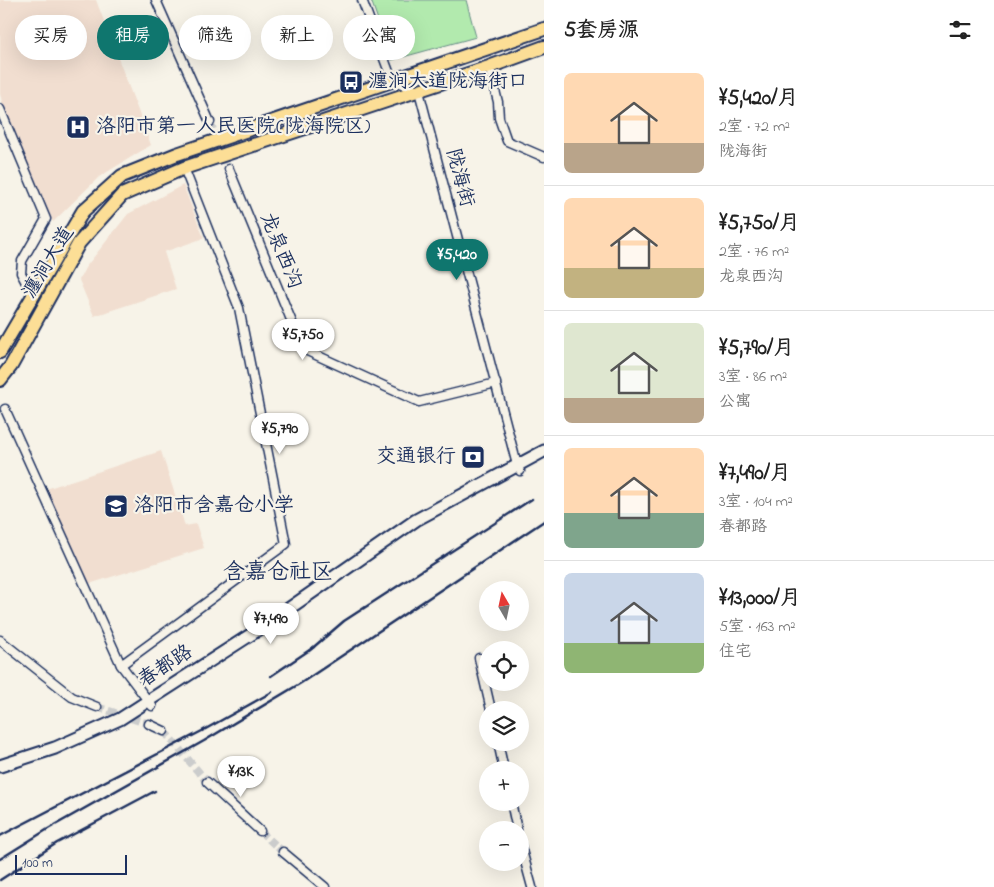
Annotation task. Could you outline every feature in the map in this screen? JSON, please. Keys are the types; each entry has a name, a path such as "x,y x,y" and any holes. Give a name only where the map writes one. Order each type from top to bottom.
{"main road":[{"name":"瀍涧大道","path":"0,352 83,211 122,176 177,154 544,29"},
{"name":"瀍涧大道","path":"0,380 11,366 79,244 122,195 184,168 419,91 544,47"},
{"name":"春都路","path":"519,468 544,451"},
{"name":"春都路","path":"0,773 66,750 124,724 150,703 416,520 519,468 544,458"},
{"name":"春都路","path":"0,766 55,748 150,703"}],"street":[{"path":"156,0 210,122"},
{"path":"362,0 392,80 419,91"},
{"path":"489,67 498,102 499,118 507,141 544,157"},
{"name":"陇海街","path":"419,91 519,468"},
{"path":"0,109 46,219 22,261 21,273 33,296"},
{"path":"121,665 286,544 240,308 184,168"},
{"name":"龙泉西沟","path":"228,169 303,349 419,402 496,383"},
{"path":"5,409 121,665 150,703"},
{"path":"0,640 72,696 97,707"},
{"path":"149,724 164,731"},
{"path":"207,782 260,831"},
{"path":"283,852 325,887"},
{"path":"528,871 532,887"}],"shaded area":[{"name":"洛阳市第一人民医院(陇海院区)","path":"0,0 96,0 102,15 97,15 97,60 119,60 151,145 99,177 53,222 4,109 0,94"},
{"name":"洛阳市第一人民医院(陇海院区)","path":"183,185 204,238 164,252 176,289 94,316 79,280 85,268 128,214"},
{"name":"洛阳市含嘉仓小学","path":"161,451 185,526 196,524 204,548 89,584 46,489"}],"green space":[{"path":"371,0 466,0 476,37 415,54 415,15 376,15"}],"tunnel":[{"path":"210,122 229,169"},
{"path":"97,707 149,724"},
{"path":"164,731 207,782"},
{"path":"260,831 283,852"}],"railway":[{"path":"309,651 344,621 532,499"},
{"path":"0,859 48,829 204,741 301,683 544,521"},
{"path":"271,676 314,647"},
{"path":"0,836 202,731 272,692"},
{"path":"0,880 57,843 155,791"}],"place":[{"name":"瀍涧大道陇海街口","path":"351,82"},
{"name":"洛阳市第一人民医院(陇海院区)","path":"78,127"},
{"name":"交通银行","path":"473,457"},
{"name":"洛阳市含嘉仓小学","path":"116,506"}],"district":[{"name":"含嘉仓社区","path":"278,573"}]}
